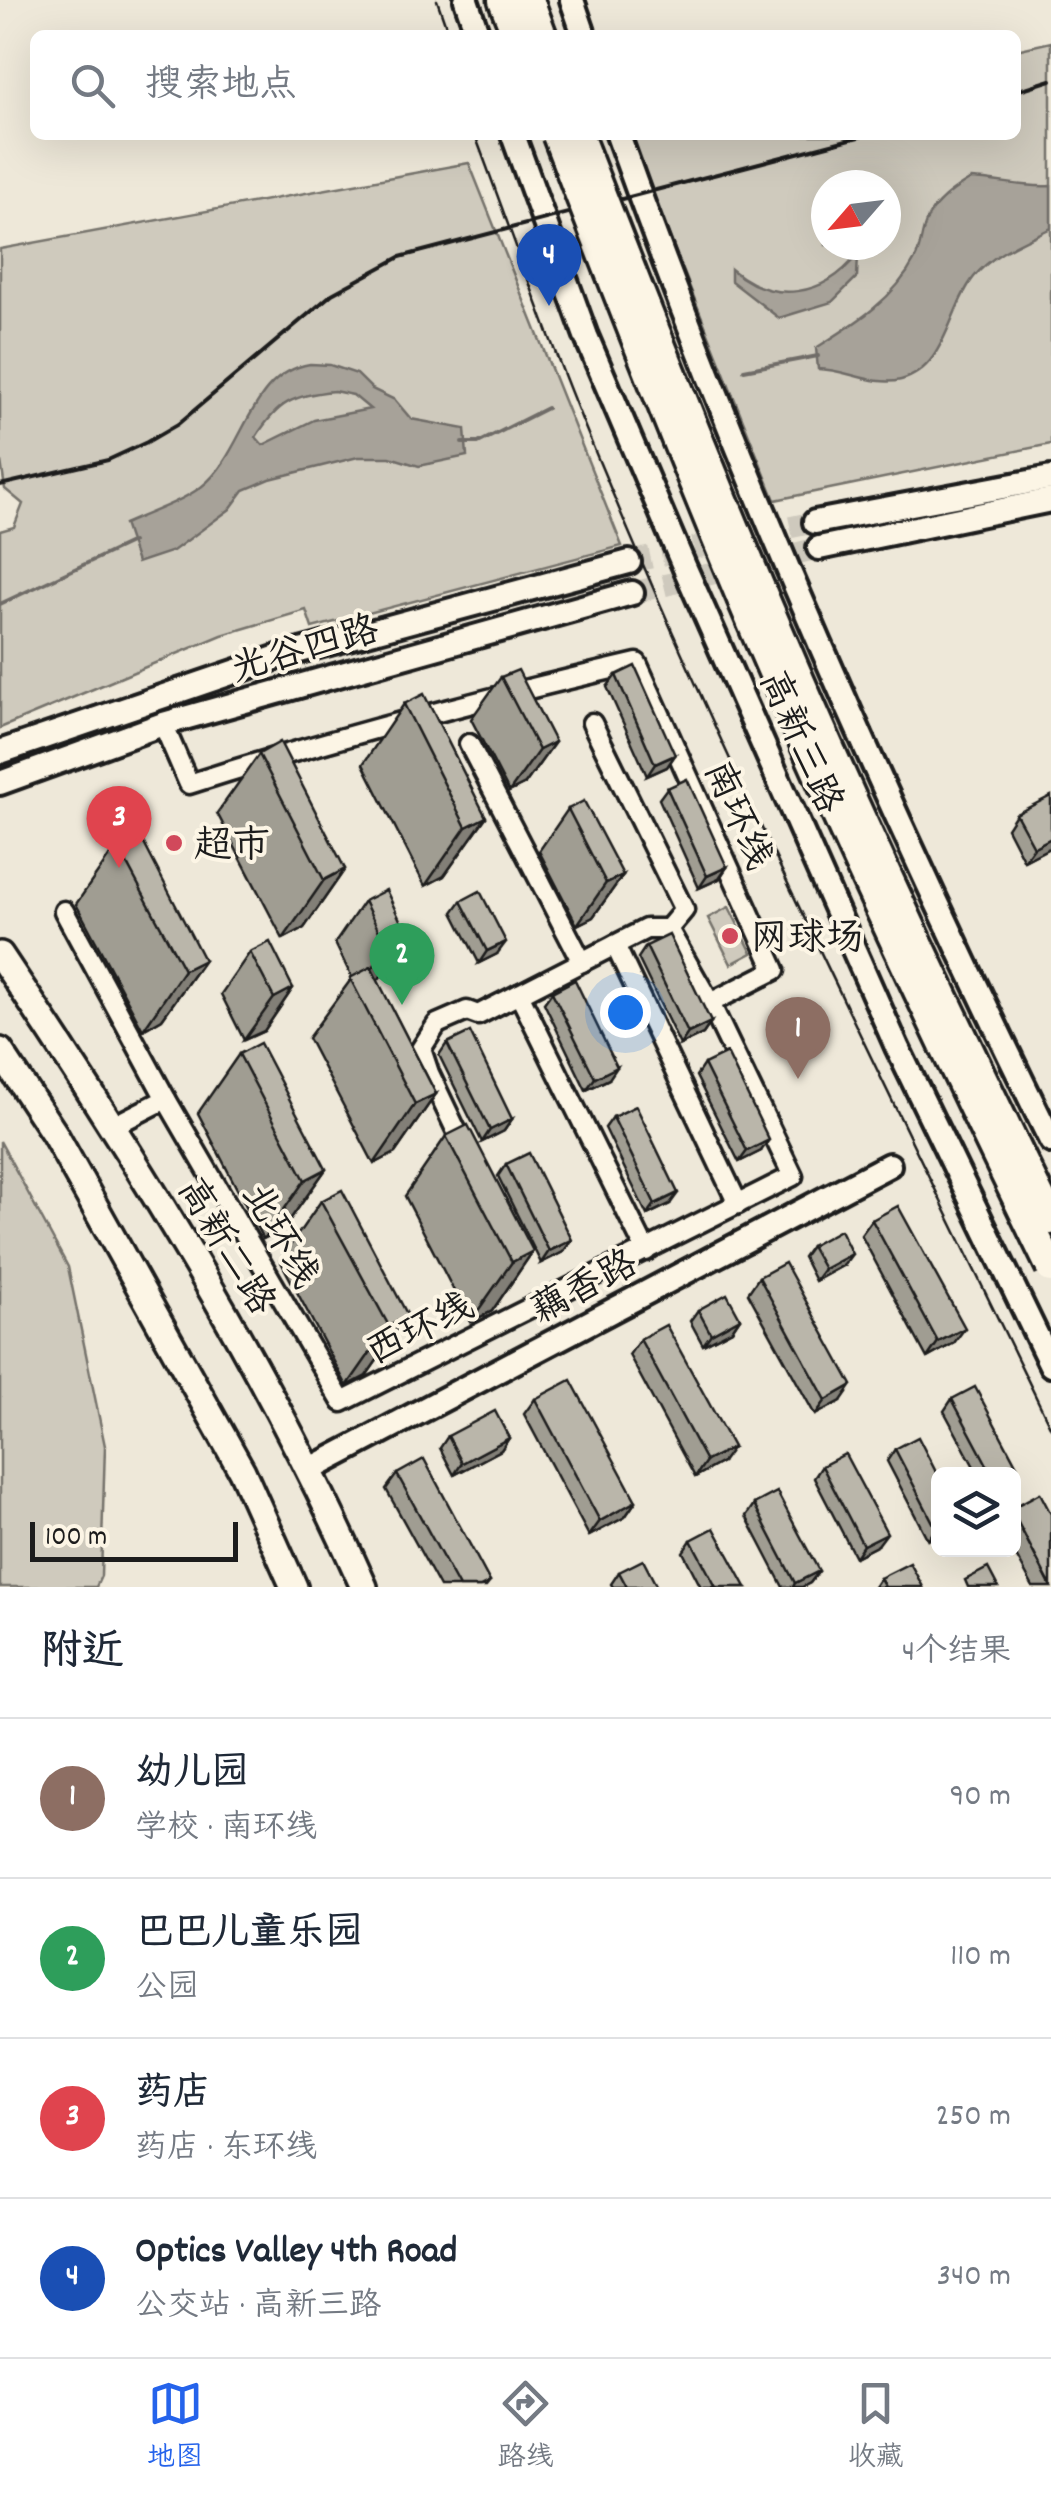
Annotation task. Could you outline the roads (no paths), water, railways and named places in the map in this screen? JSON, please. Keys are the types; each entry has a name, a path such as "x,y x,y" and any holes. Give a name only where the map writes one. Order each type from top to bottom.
{"highway":[{"path":"505,0 517,30"},
{"path":"532,0 541,30"},
{"name":"高新三路","path":"559,140 652,383 758,638 872,893 1051,1268"},
{"name":"高新三路","path":"580,140 672,376 778,630 890,883 1051,1220"}],"main road":[{"path":"466,0 476,30"},
{"path":"572,0 582,30"},
{"name":"高新三路","path":"515,140 586,336 692,584 897,1046 1051,1366"},
{"name":"高新三路","path":"620,140 675,294 775,542 987,1011 1051,1140"},
{"path":"814,522 1051,478"},
{"path":"819,548 1051,500"},
{"name":"光谷四路","path":"0,752 278,657 629,562"},
{"name":"光谷四路","path":"0,783 162,724 632,593"},
{"name":"高新二路","path":"0,955 210,1284 311,1469 364,1587"},
{"path":"0,1052 54,1133 232,1455 294,1587"},
{"name":"藕香路","path":"311,1469 889,1165"}],"street":[{"name":"南环线","path":"162,724 189,784 483,700 637,663 775,970 710,1003"},
{"path":"475,1168 429,1074 421,1049 437,1024 467,1010 478,1015 646,929 668,929 684,910 592,723"},
{"path":"468,744 582,962"},
{"name":"北环线","path":"64,911 166,1099 342,1402"},
{"path":"668,929 710,1003"},
{"path":"614,945 738,1204"},
{"path":"519,994 646,1252"},
{"name":"西环线","path":"342,1402 793,1176 710,1003"},
{"path":"112,1126 166,1099"}],"waterway":[{"path":"744,370 818,356"},
{"path":"462,443 478,443 547,408"},
{"path":"0,604 132,542"}],"tunnel":[{"path":"629,562 815,522"},
{"path":"632,593 819,548"}],"tram line":[{"path":"437,0 447,30"},
{"path":"477,140 576,405 687,664 805,920 1051,1428"}],"railway":[{"path":"1021,89 1051,80"},
{"path":"0,485 108,460 147,442 178,424 332,294 400,257 847,140"}],"place":[{"name":"Optics Valley 4th Road","path":"549,306"},
{"name":"超市","path":"174,843"},
{"name":"药店","path":"119,868"},
{"name":"网球场","path":"730,936"},
{"name":"巴巴儿童乐园","path":"402,1005"},
{"name":"幼儿园","path":"798,1079"}]}
